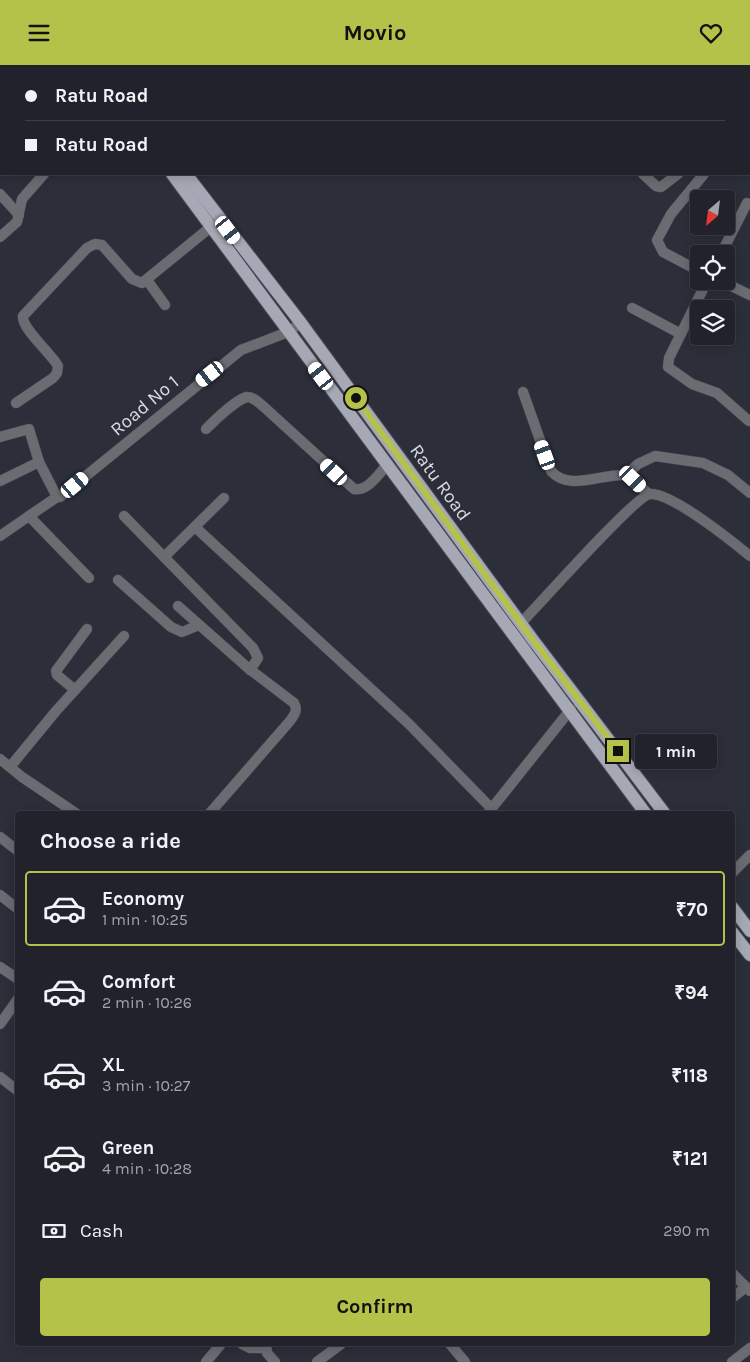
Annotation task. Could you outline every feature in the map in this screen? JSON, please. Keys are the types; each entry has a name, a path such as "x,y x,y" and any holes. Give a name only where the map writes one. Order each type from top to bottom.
{"main road":[{"name":"Ratu Road","path":"173,175 212,225 513,636 571,709 644,811"},
{"name":"Ratu Road","path":"187,175 301,323 521,623 663,811"},
{"path":"735,911 750,931"},
{"path":"735,936 750,955"}],"street":[{"path":"0,237 17,222 22,199 43,175"},
{"path":"644,175 656,186 661,187 677,175"},
{"path":"690,266 663,252 657,240 671,214 703,175"},
{"path":"0,194 19,215"},
{"path":"726,245 747,203"},
{"path":"16,403 53,378 57,373 58,366 47,349 26,328 22,320 23,316 88,248 95,244 102,245 132,279 137,282 147,280 212,225"},
{"path":"147,280 165,305"},
{"path":"735,288 750,295"},
{"path":"703,290 668,362 671,371 692,384 717,393 749,421"},
{"path":"632,308 681,334"},
{"name":"Road No 1","path":"0,536 57,497 60,497 241,350 288,331 301,323"},
{"path":"523,392 551,471 556,476 570,481 626,475 638,464 655,456 703,463 728,475 750,493"},
{"path":"206,429 240,400 248,397 264,407 354,489 360,490 366,487 388,464"},
{"path":"0,437 29,429 40,462 57,497"},
{"path":"0,481 40,462"},
{"path":"626,475 649,495"},
{"path":"521,623 616,522 641,498 649,495 667,498 718,530 750,556"},
{"path":"164,557 224,498"},
{"path":"29,516 89,578"},
{"path":"124,516 253,648 258,658 250,670"},
{"path":"195,527 408,724 489,811 571,709"},
{"path":"118,580 171,627 182,632 199,625"},
{"path":"178,606 250,670 294,703 296,713 212,811"},
{"path":"75,690 57,675 56,671 87,629"},
{"path":"10,767 75,690 124,636"},
{"path":"0,759 73,811"},
{"path":"0,837 15,849"},
{"path":"735,870 750,855"},
{"path":"0,895 15,907"},
{"path":"0,967 15,977"},
{"path":"0,1024 15,1003"},
{"path":"0,1077 15,1089"},
{"path":"735,1276 748,1289 735,1296"},
{"path":"206,1362 219,1346"},
{"path":"246,1346 250,1348 265,1346 276,1362"},
{"path":"317,1362 338,1346"},
{"path":"452,1346 465,1362"},
{"path":"732,1362 750,1348"}],"route":[{"path":"356,398 533,640 618,751"}]}
